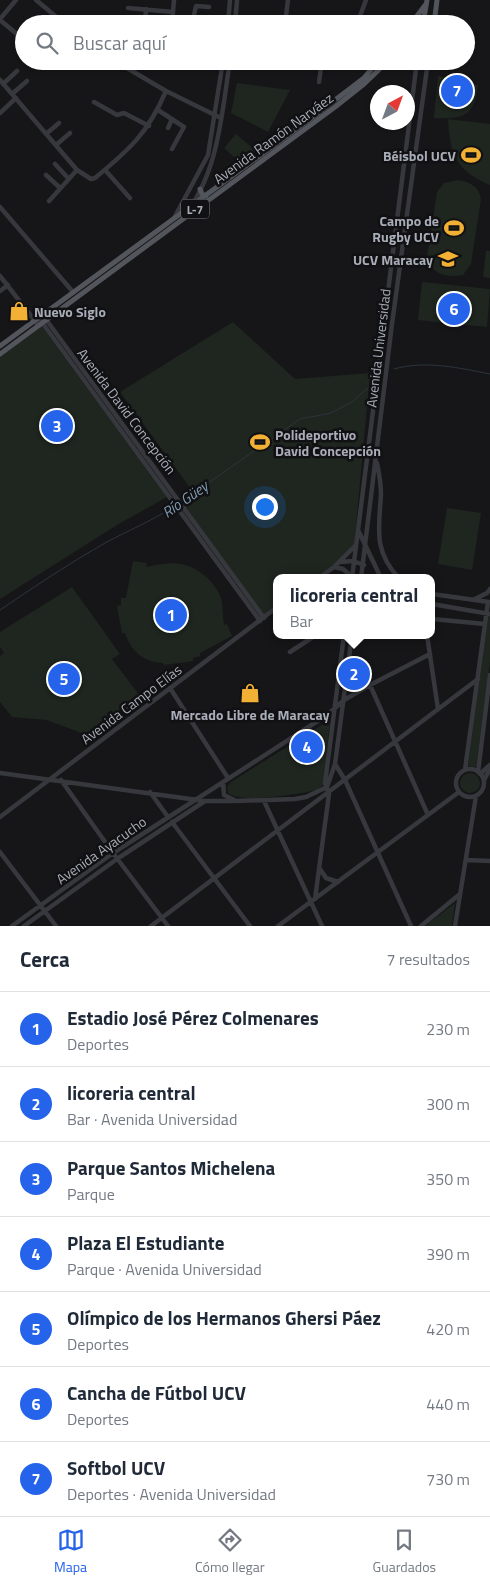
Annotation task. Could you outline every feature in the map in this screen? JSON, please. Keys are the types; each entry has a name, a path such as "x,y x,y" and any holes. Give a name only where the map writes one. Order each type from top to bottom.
{"main road":[{"path":"435,15 437,0"},
{"path":"417,15 426,2"},
{"path":"424,15 426,2"},
{"name":"Avenida Ramón Narváez","path":"0,346 206,196 364,78 371,70"},
{"name":"Avenida Ramón Narváez","path":"0,354 342,101 378,70"},
{"path":"200,189 202,194 206,196"}],"street":[{"path":"15,33 0,19 16,0"},
{"path":"36,0 54,15"},
{"path":"173,15 174,0"},
{"path":"229,15 230,0"},
{"path":"236,15 237,0"},
{"path":"286,15 288,0"},
{"path":"360,15 366,0"},
{"path":"194,15 196,6 209,7"},
{"path":"128,8 173,12"},
{"path":"146,9 146,15"},
{"path":"129,70 166,92 221,118"},
{"path":"173,220 208,155 222,70"},
{"path":"181,220 191,207 217,149 229,70"},
{"path":"319,82 321,70"},
{"name":"Avenida Universidad","path":"352,574 415,70"},
{"name":"Avenida Universidad","path":"362,574 392,324 427,70"},
{"path":"17,71 2,82 77,170 90,179 105,170 134,144 149,126 166,92"},
{"path":"12,94 27,81"},
{"path":"0,113 16,98"},
{"path":"94,102 117,115 124,113 149,126"},
{"path":"158,110 184,127 172,148"},
{"path":"168,128 172,119"},
{"path":"46,134 59,123"},
{"path":"56,145 70,133"},
{"path":"55,164 68,178"},
{"path":"49,200 59,187 77,170"},
{"path":"105,170 130,198"},
{"path":"46,175 59,187"},
{"path":"0,208 73,292"},
{"path":"0,276 43,323"},
{"path":"0,291 8,285"},
{"name":"Avenida David Concepción","path":"38,317 70,356 262,619"},
{"path":"383,322 392,324"},
{"path":"376,459 381,493 378,530 381,551 389,568 395,574"},
{"path":"357,528 364,547 379,574"},
{"path":"324,574 339,563 355,546"},
{"path":"339,563 353,561 364,565"},
{"path":"334,567 343,569 349,574"},
{"path":"474,599 487,593 490,589"},
{"path":"435,594 489,602 465,770 456,780 459,792 467,797 476,796"},
{"path":"435,604 488,613"},
{"name":"Avenida Campo Elías","path":"0,817 273,610"},
{"path":"435,619 485,624"},
{"path":"290,652 310,639"},
{"path":"312,901 320,868 329,794 325,783 343,639"},
{"path":"0,773 205,801 264,801 306,797 326,787 335,764 352,639"},
{"path":"428,639 438,709"},
{"name":"Avenida Ayacucho","path":"12,926 112,853 334,709 344,700 430,654"},
{"path":"484,781 479,773 490,675"},
{"path":"151,926 329,794 395,741 478,680"},
{"path":"370,685 428,815"},
{"path":"170,688 228,778"},
{"path":"335,764 345,780 412,926"},
{"path":"465,770 479,773 490,767"},
{"path":"455,926 476,796 481,791 490,767"},
{"path":"61,780 112,853 168,926"},
{"path":"223,782 224,794 236,801"},
{"path":"150,792 168,817"},
{"path":"278,926 459,792"},
{"name":"Avenida Ayacucho","path":"24,926 117,859 205,801"},
{"path":"264,801 322,926"},
{"path":"172,822 250,926"},
{"path":"0,852 56,926"},
{"path":"467,860 490,861"},
{"path":"320,868 326,878 338,882"},
{"path":"421,926 460,894"}],"shaded area":[{"path":"438,76 478,85 474,104 466,114 453,118 434,118"},
{"path":"237,83 290,90 268,132 231,113"},
{"name":"Béisbol UCV","path":"448,119 490,124 490,185 469,173 457,160 450,142"},
{"path":"236,134 256,151 243,165 224,148"},
{"name":"Campo de Rugby UCV","path":"458,180 473,185 481,199 471,264 463,275 451,276 441,274 432,268 427,257 437,192 444,183"},
{"path":"486,251 490,251 490,278 483,277"},
{"path":"422,282 490,289 487,327 418,320"},
{"name":"Polideportivo David Concepción","path":"233,322 295,379 370,373 354,549 321,574 273,574 273,609 261,619 183,508 194,493 120,392"},
{"path":"40,324 167,497 117,525 0,599 0,354"},
{"path":"447,508 481,513 472,570 438,564"},
{"path":"133,561 147,563 146,567 176,563 191,567 203,574 213,584 220,596 224,625 227,624 232,636 200,653 200,656 193,658 193,661 164,665 163,663 144,658 134,650 125,633 122,633 117,606 121,605 121,598 126,598"},
{"path":"72,587 120,654 112,659 143,700 92,737 47,720 12,717 0,702 0,656 4,653 0,647 0,632"},
{"path":"488,615 490,615 490,662 476,767 468,766"},
{"path":"330,720 323,785 317,790 284,796 257,798 244,798 228,793 227,787 231,782"},
{"path":"470,773 477,776 480,783 477,790 470,793 463,790 460,783 463,776"},
{"path":"455,903 452,926 425,926"}],"waterway":[{"name":"Río Güey","path":"394,369 406,366 430,365 455,367 490,374"},
{"name":"Río Güey","path":"181,502 300,419 331,413 352,402 368,388"},
{"name":"Río Güey","path":"0,610 91,551 173,507"}],"place":[{"name":"Softbol UCV","path":"457,91"},
{"name":"Béisbol UCV","path":"471,155"},
{"name":"Campo de Rugby UCV","path":"454,228"},
{"name":"UCV Maracay","path":"448,259"},
{"name":"Cancha de Fútbol UCV","path":"454,309"},
{"name":"Nuevo Siglo","path":"19,311"},
{"name":"Parque Santos Michelena","path":"57,426"},
{"name":"Polideportivo David Concepción","path":"260,442"},
{"name":"Estadio José Pérez Colmenares","path":"171,615"},
{"name":"licoreria central","path":"354,674"},
{"name":"Olímpico de los Hermanos Ghersi Páez","path":"64,679"},
{"name":"Mercado Libre de Maracay","path":"250,693"},
{"name":"Plaza El Estudiante","path":"307,747"}]}
